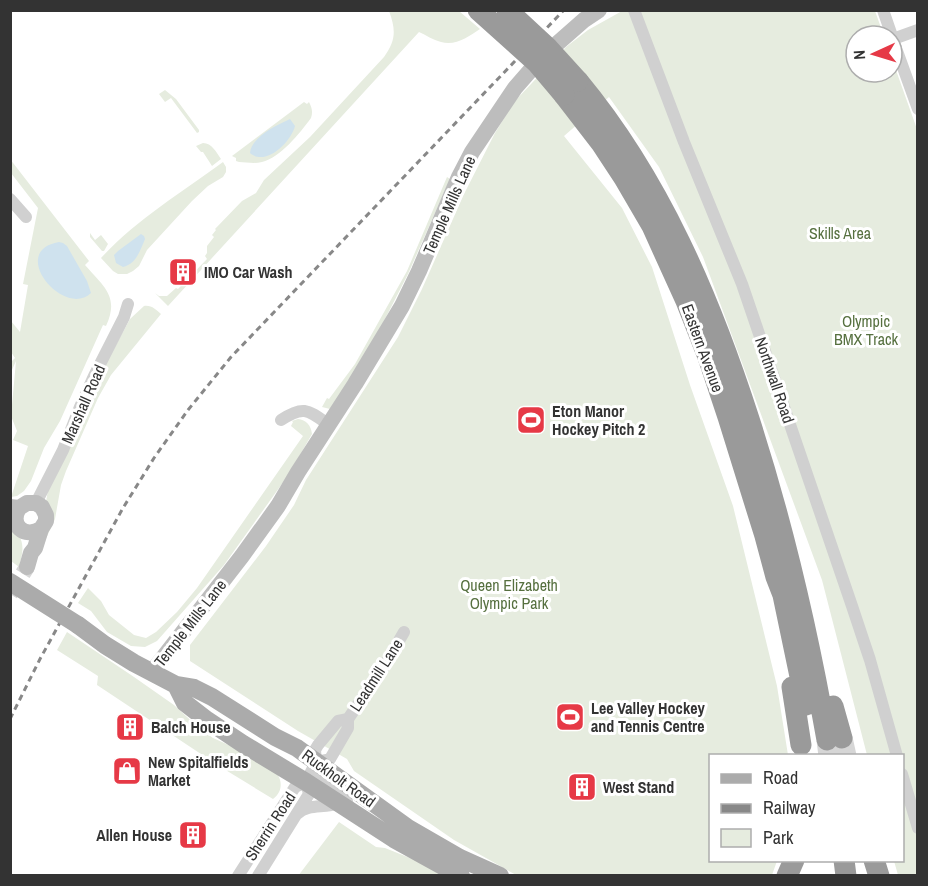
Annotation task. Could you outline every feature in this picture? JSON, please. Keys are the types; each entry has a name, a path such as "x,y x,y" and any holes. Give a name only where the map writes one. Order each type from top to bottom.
{"highway":[{"name":"Eastern Avenue","path":"478,10 537,63 571,88 606,116 652,187 689,259 730,360 780,521 810,650 821,742 788,660 776,603 776,577 765,536 729,417 686,302 656,235 602,143 571,88 548,48 507,10"},
{"path":"788,876 794,862"}],"main road":[{"name":"Ruckholt Road","path":"10,582 105,645 176,686 194,687 297,748 311,772 343,807 411,849 461,876"},
{"name":"Ruckholt Road","path":"176,686 184,703 243,744 311,772 337,776 408,828 460,858 500,876"}],"street":[{"name":"Temple Mills Lane","path":"152,672 278,506 377,349 419,271 472,152 515,88 542,57 584,20 599,10"},
{"name":"Northwall Road","path":"634,10 684,142 746,294 870,660 896,754"},
{"path":"904,70 918,109"},
{"path":"10,199 26,217"},
{"name":"Marshall Road","path":"36,503 63,450 85,396 124,317 128,304"},
{"path":"281,420 294,412 305,411 329,425"},
{"path":"24,531 29,560 46,521 46,515 42,507 36,503 15,507 19,527 24,531 34,532 41,529"},
{"name":"Leadmill Lane","path":"311,772 318,745 338,721 348,719 385,665 404,632"},
{"name":"Sherrin Road","path":"258,876 309,794 311,772"},
{"name":"Sherrin Road","path":"238,876 295,787 311,772"},
{"path":"904,778 918,828"},
{"name":"Sherrin Road","path":"296,814 306,808 343,807"}],"green space":[{"path":"389,11 459,11 480,29 452,43 438,41 419,32 168,306 155,293 159,296 167,296 176,288 178,289 207,259 205,256 207,246 214,237 212,235 215,229 242,201 256,193 264,180 310,137 384,57 394,35"},
{"name":"Queen Elizabeth Olympic Park","path":"622,11 875,11 880,24 844,24 844,84 901,84 918,132 917,875 898,875 894,862 904,862 904,754 867,754 822,580 703,257 659,167 609,97 564,136 622,208 652,267 690,385 733,506 777,686 788,754 709,754 709,862 777,862 772,875 516,875 454,840 354,771 347,759 298,731 190,661 190,645 266,546 294,505 306,480 398,337 464,194 495,133 514,102 566,47 588,30"},
{"path":"165,90 176,99 199,132 197,133 171,98 165,102 159,94"},
{"path":"304,102 310,104 311,118 283,150 262,162 236,161 236,158 232,156"},
{"path":"203,143 211,146 221,159 212,166 196,146"},
{"path":"10,159 89,261 85,265 108,292 111,307 106,326 103,325 60,421 44,448 31,481 24,491 11,497 28,446 13,440 17,431 11,416 16,361 11,372 11,362 15,358 11,352 11,321 20,332 28,285 23,284 38,208 11,173"},
{"path":"223,162 226,172 223,177 208,186 192,201 147,250 139,266 133,271 118,274 101,258 144,219"},
{"path":"447,177 450,179 408,274 366,356 330,409 322,407 355,364 407,271"},
{"path":"90,233 95,240 101,235 108,244 104,251 90,237"},
{"path":"144,306 152,307 161,314 111,375 98,398 66,471 55,519 36,560 48,490 70,447 109,358 130,319"},
{"path":"298,419 308,424 312,434 289,474 224,565 157,641 145,647 131,646 107,632 91,611 78,603 88,588 101,601 109,615 134,635 146,638 156,632 197,588 303,436 291,426 292,421"},
{"path":"10,519 22,542 19,567 11,561"},
{"path":"67,632 174,705 213,738 240,750 278,775 281,785 278,794 273,799 97,685 98,676 57,650"},
{"path":"339,822 376,847 385,848 420,862 442,876 298,876"}],"water":[{"path":"290,119 295,126 293,132 277,151 263,157 256,157 250,153 251,147 260,137"},
{"path":"141,234 145,239 134,260 123,267 116,263 114,255"},
{"path":"59,242 67,246 87,281 91,293 80,299 67,297 55,291 45,281 39,269 38,257 44,248"}],"tunnel":[{"path":"10,594 27,567"},
{"path":"842,738 846,754"},
{"path":"827,740 829,754"}],"railway":[{"path":"10,719 40,659 123,508 154,458 188,410 231,357 564,10"}],"place":[{"name":"IMO Car Wash","path":"183,272"},
{"name":"Eton Manor Hockey Pitch 2","path":"531,420"},
{"name":"Lee Valley Hockey and Tennis Centre","path":"570,717"},
{"name":"Balch House","path":"130,727"},
{"name":"New Spitalfields Market","path":"127,771"},
{"name":"West Stand","path":"582,787"},
{"name":"Allen House","path":"193,835"}],"park label":[{"name":"Skills Area","path":"840,233"},
{"name":"Olympic BMX Track","path":"866,330"}]}
